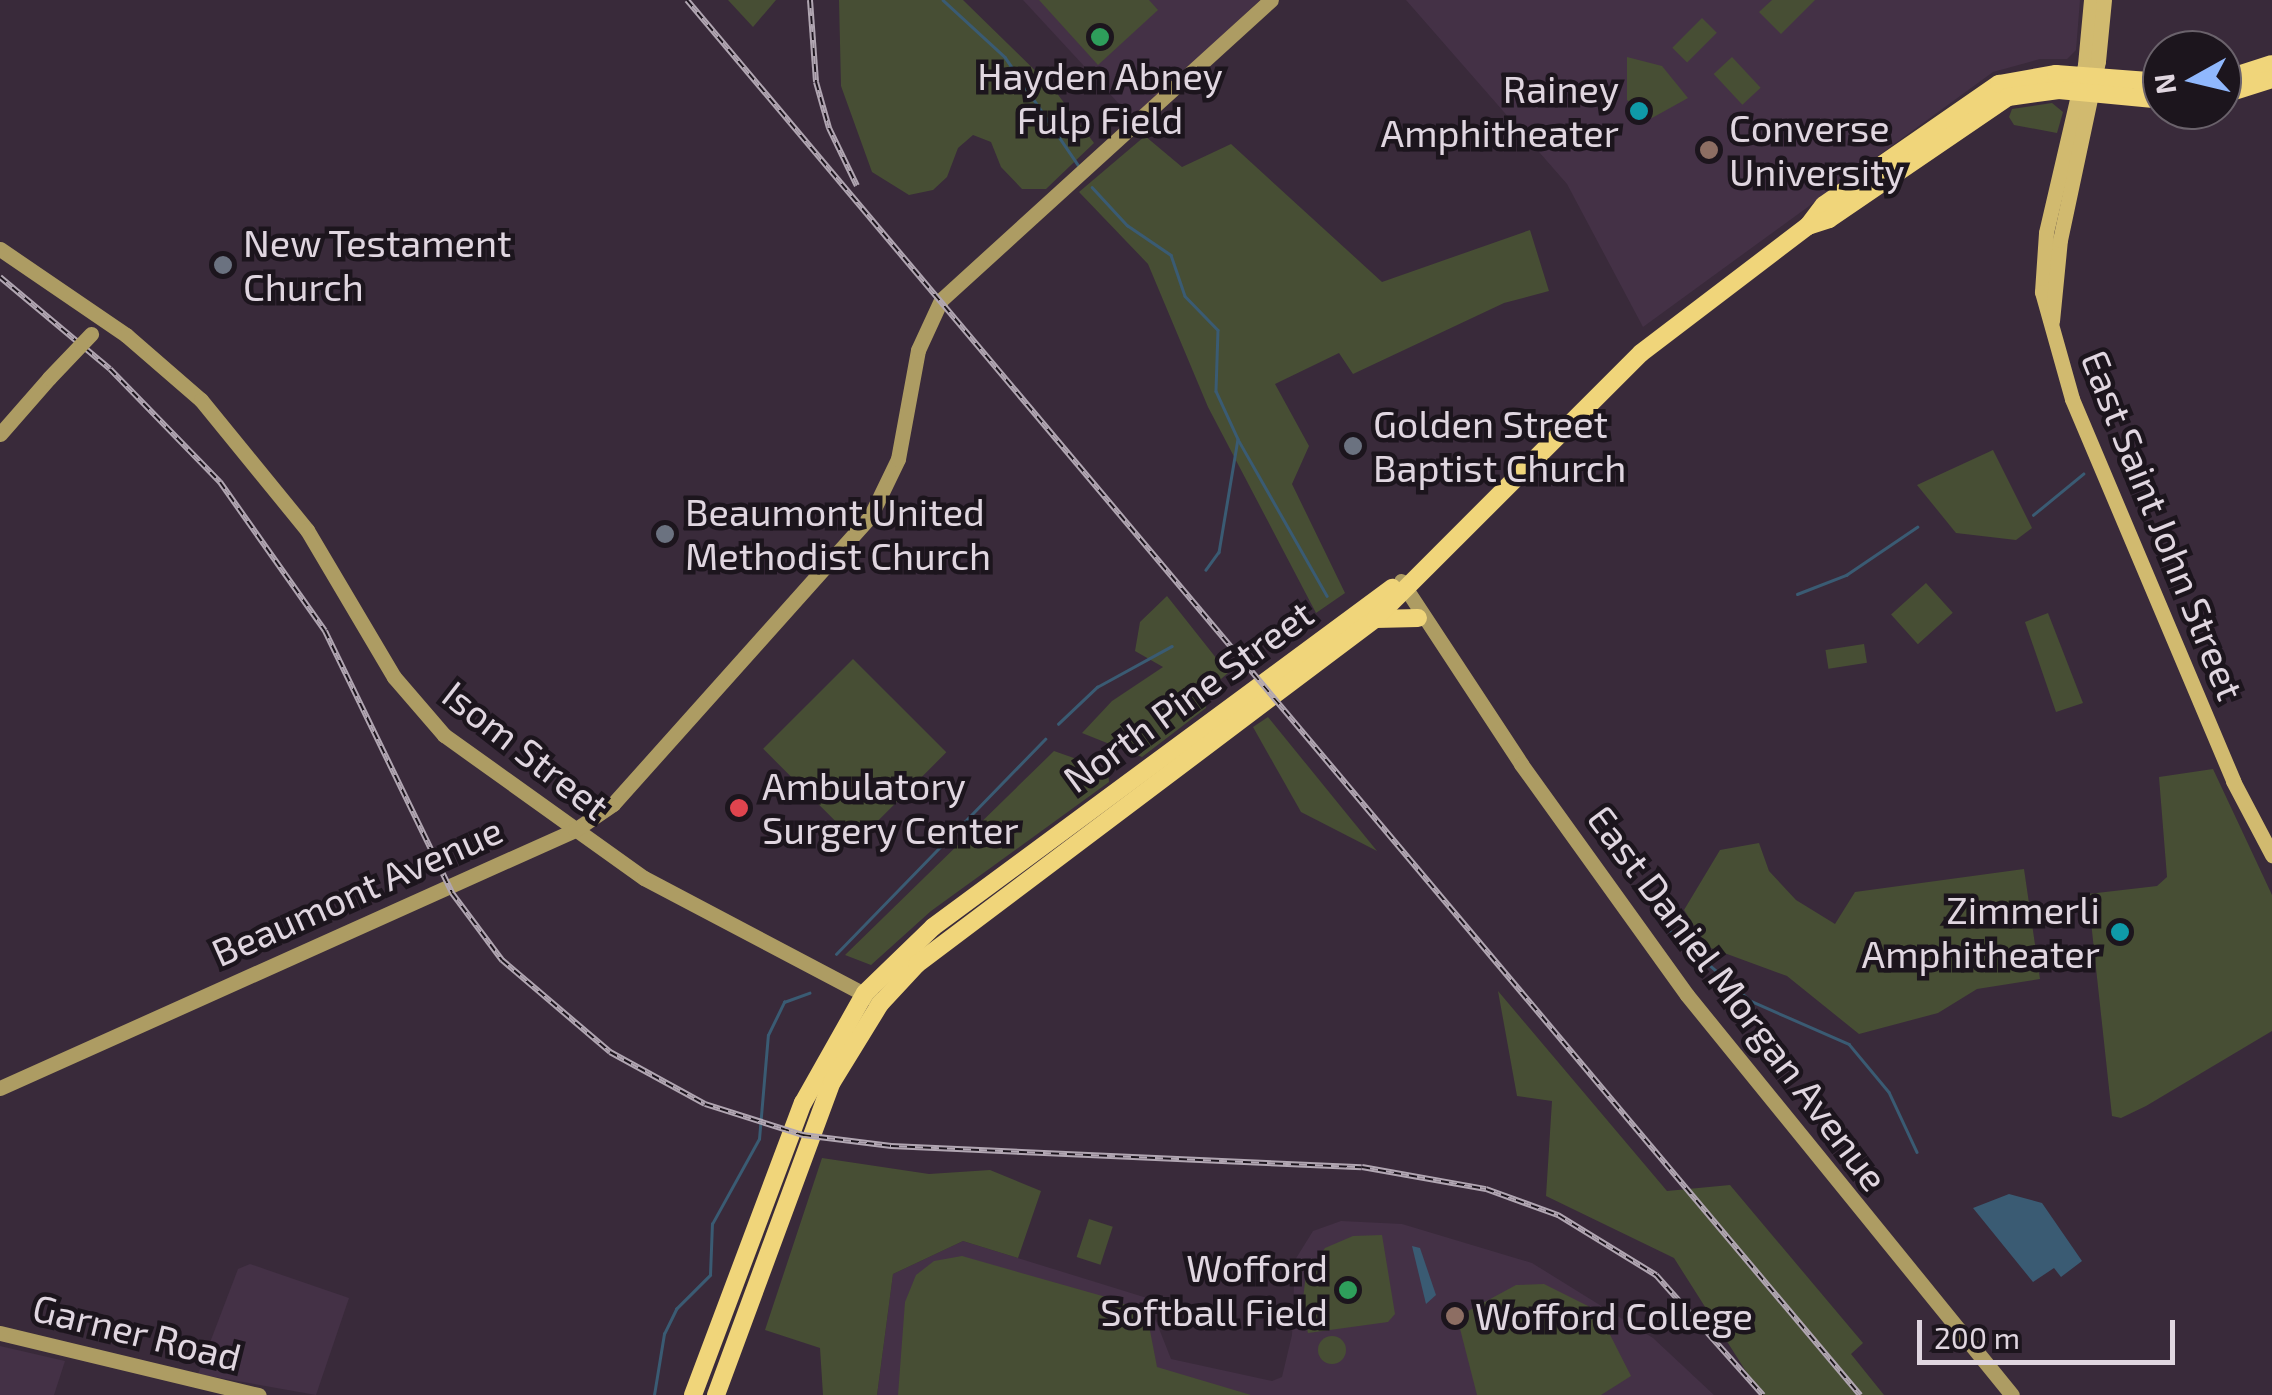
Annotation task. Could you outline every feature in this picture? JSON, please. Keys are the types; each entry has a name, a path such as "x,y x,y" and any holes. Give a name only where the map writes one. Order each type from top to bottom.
{"highway":[{"path":"2242,74 2272,64"},
{"name":"North Pine Street","path":"693,1395 804,1103 873,998 932,927 1140,770 1431,561 1641,353 1808,226 1824,205 1999,84 2036,75 2142,96"},
{"path":"2242,89 2272,79"},
{"name":"North Pine Street","path":"2086,84 2142,83"},
{"name":"North Pine Street","path":"716,1395 818,1112 873,998 1162,776 1375,619 1403,583"},
{"name":"North Pine Street","path":"1375,619 1424,622"},
{"path":"1140,770 1162,776"}],"main road":[{"name":"East Saint John Street","path":"2086,84 2091,0"},
{"name":"East Saint John Street","path":"2104,0 2063,223 2051,325 2073,402 2233,781 2272,855"}],"street":[{"name":"Beaumont Avenue","path":"0,1088 575,830 621,796 871,515 898,459 918,350 941,300 1271,0"},
{"name":"Isom Street","path":"0,249 100,318 185,384 264,473 429,722 644,878 873,998"},
{"path":"0,434 91,334 100,318"},
{"name":"East Daniel Morgan Avenue","path":"1403,583 1424,622 1589,861 1755,1085 2012,1395"},
{"name":"Garner Road","path":"0,1332 259,1395"}],"shaded area":[{"path":"1023,0 1260,0 1133,119"},
{"name":"Converse University","path":"1406,0 2080,0 2076,50 2067,59 2040,59 1993,72 1643,327 1567,184"},
{"name":"Wofford College","path":"1341,1221 1402,1224 1532,1263 1653,1338 1714,1395 877,1395 893,1274 963,1241 1147,1298 1171,1359 1272,1381 1282,1377 1292,1335 1295,1260 1313,1231"},
{"path":"250,1264 349,1298 316,1395 198,1374 238,1269"},
{"path":"0,1346 65,1361 54,1395 0,1395"}],"green space":[{"path":"728,0 776,0 753,27"},
{"path":"839,0 963,0 1053,88 1094,143 1046,189 1022,189 1001,167 991,142 973,135 958,148 947,177 933,190 909,195 872,172 841,86"},
{"name":"Hayden Abney Fulp Field","path":"1039,0 1149,0 1158,10 1098,65"},
{"path":"1772,0 1815,0 1781,34 1759,12"},
{"path":"1702,18 1717,33 1687,63 1672,48"},
{"path":"1627,57 1662,66 1688,98 1652,118 1627,100"},
{"path":"1732,57 1761,88 1742,105 1714,74"},
{"path":"2052,103 2063,112 2057,133 2014,125 2009,117 2012,109"},
{"path":"1145,136 1182,167 1231,144 1382,282 1530,230 1549,291 1504,303 1353,374 1339,353 1275,384 1309,446 1292,484 1345,593 1316,613 1208,407 1148,264 1079,192"},
{"path":"1993,450 2032,528 2016,540 1956,533 1917,485"},
{"path":"1926,583 1953,613 1918,644 1891,614"},
{"path":"1167,596 1228,673 1208,690 1206,708 1142,757 1082,733 1112,701 1163,667 1135,651 1140,622"},
{"path":"2048,613 2083,703 2056,712 2025,622"},
{"path":"1864,644 1867,663 1828,669 1825,650"},
{"path":"853,659 946,752 857,842 763,749"},
{"path":"1268,717 1377,851 1301,812 1253,727"},
{"path":"1054,751 1108,770 1109,782 931,911 871,965 845,955"},
{"path":"2213,769 2272,895 2272,1031 2146,1106 2121,1118 2112,1116 2088,894 2157,886 2167,877 2159,777"},
{"path":"1759,843 1769,871 1796,900 1835,924 1855,892 2024,869 2040,979 1977,989 1938,1013 1859,1034 1787,976 1708,947 1684,910 1720,850"},
{"path":"1498,991 1667,1191 1730,1185 1863,1343 1851,1354 1884,1395 1761,1395 1674,1258 1546,1196 1552,1101 1517,1096"},
{"path":"822,1158 929,1174 990,1170 1041,1191 1018,1258 963,1241 893,1274 877,1395 823,1395 820,1348 765,1330"},
{"path":"1089,1219 1113,1227 1100,1265 1077,1257"},
{"name":"Wofford Softball Field","path":"1382,1235 1395,1314 1388,1322 1308,1333 1302,1307 1306,1274 1325,1248 1353,1236"},
{"path":"962,1256 1113,1299 1147,1315 1157,1367 1251,1395 898,1395 905,1302 916,1275 934,1261"},
{"path":"1544,1284 1598,1311 1631,1376 1601,1395 1477,1395 1457,1317 1516,1285"},
{"path":"1332,1336 1342,1340 1346,1350 1342,1360 1332,1364 1322,1360 1318,1350 1322,1340"}],"water":[{"path":"2009,1194 2042,1203 2082,1261 2061,1277 2054,1268 2033,1282 1973,1208"},
{"path":"1412,1246 1420,1248 1436,1295 1426,1304"}],"waterway":[{"path":"943,0 1005,57 1078,165"},
{"path":"1092,187 1127,225 1171,255 1185,296 1218,330 1216,391 1238,439 1219,552 1206,570"},
{"path":"1239,441 1327,596"},
{"path":"2033,515 2083,474"},
{"path":"1797,594 1846,575 1917,527"},
{"path":"1058,724 1097,687 1172,646"},
{"path":"836,954 1045,739"},
{"path":"1658,920 1751,1001 1849,1044 1889,1092 1917,1152"},
{"path":"654,1395 664,1334 676,1309 710,1275 712,1224 759,1139 768,1035 784,1002 809,993"}],"railway":[{"path":"687,0 1860,1395"},
{"path":"810,0 816,82 829,128 857,186"},
{"path":"0,277 110,369 220,482 325,631 452,893 502,960 610,1052 705,1104 803,1135 891,1146 1362,1167 1486,1189 1558,1215 1656,1275 1763,1395"}],"place":[{"name":"Hayden Abney Fulp Field","path":"1100,37"},
{"name":"Rainey Amphitheater","path":"1639,111"},
{"name":"Converse University","path":"1709,150"},
{"name":"New Testament Church","path":"223,265"},
{"name":"Golden Street Baptist Church","path":"1353,446"},
{"name":"Beaumont United Methodist Church","path":"665,534"},
{"name":"Ambulatory Surgery Center","path":"739,808"},
{"name":"Zimmerli Amphitheater","path":"2120,932"},
{"name":"Wofford Softball Field","path":"1348,1290"},
{"name":"Wofford College","path":"1455,1316"}]}
